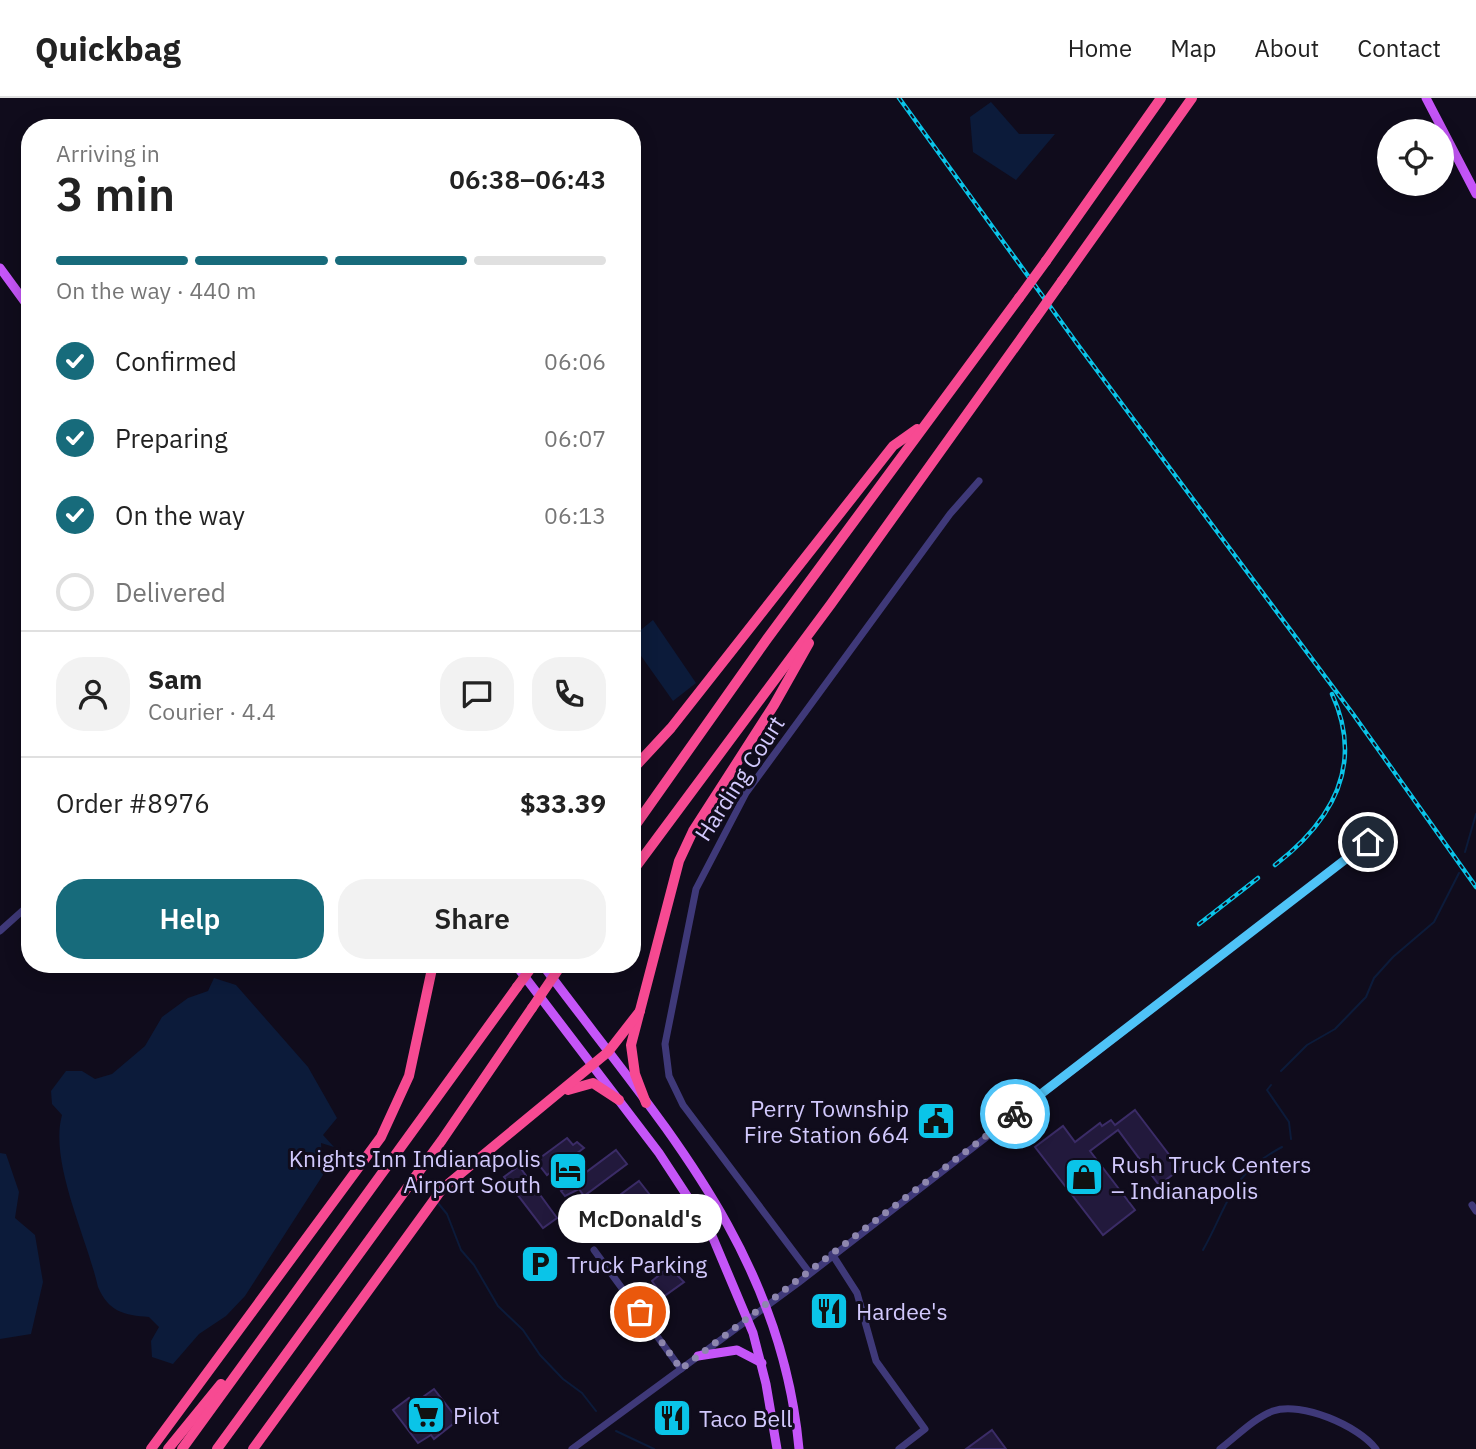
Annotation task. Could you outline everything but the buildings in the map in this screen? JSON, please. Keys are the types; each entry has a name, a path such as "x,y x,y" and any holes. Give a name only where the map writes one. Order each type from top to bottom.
{"highway":[{"path":"641,818 1046,261 1161,98"},
{"path":"641,860 831,604 1192,98"},
{"path":"641,760 671,728 893,446 925,424"},
{"path":"646,1103 631,1058 632,1032 640,1011 679,861 693,831 774,705 831,604"},
{"path":"151,1449 382,1137 408,1076 431,973"},
{"path":"182,1449 527,973"},
{"path":"217,1449 442,1140 556,973"},
{"path":"253,1449 442,1189 608,1052 640,1011"},
{"path":"559,1094 593,1083 619,1100"},
{"path":"168,1449 282,1312"}],"main road":[{"path":"1426,98 1476,194"},
{"path":"0,268 21,297"},
{"path":"522,973 697,1207 748,1318 762,1363 777,1449"},
{"path":"549,973 724,1213 766,1305 785,1367 799,1449"},
{"path":"698,1356 737,1350 762,1363"}],"street":[{"name":"Harding Court","path":"808,1272 683,1105 668,1076 665,1044 692,899 715,849 746,793 950,514 979,481"},
{"path":"572,1449 766,1305 1368,842"},
{"path":"0,931 21,912"},
{"path":"594,1250 681,1369"},
{"path":"832,1254 857,1293 876,1361 925,1429 899,1449"},
{"path":"1220,1449 1267,1413 1289,1408 1353,1427 1376,1449"}],"water":[{"path":"991,102 1019,134 1055,134 1016,180 973,152 970,117"},
{"path":"653,620 696,683 673,701 641,656 641,630"},
{"path":"214,978 236,985 308,1067 337,1118 323,1135 334,1147 321,1143 323,1175 245,1296 226,1316 199,1334 173,1364 152,1357 151,1341 159,1327 149,1317 118,1311 107,1302 98,1287 65,1177 59,1134 62,1115 52,1104 51,1091 66,1071 82,1071 95,1079 112,1074 145,1046 162,1017 188,998 208,991"},
{"path":"0,1153 6,1154 19,1192 15,1218 35,1235 43,1282 31,1334 0,1339"}],"waterway":[{"path":"1465,852 1476,814"},
{"path":"1281,1071 1307,1045 1335,1029 1366,997 1374,978 1393,957 1434,922 1459,873"},
{"path":"1271,1085 1267,1090 1289,1122 1291,1139"},
{"path":"1203,1250 1232,1192 1241,1180 1251,1168 1282,1147"},
{"path":"438,1203 447,1214 461,1250 474,1265 498,1306 523,1330 540,1355 563,1379 582,1393 596,1411"},
{"path":"616,1431 654,1449"}],"railway":[{"path":"899,98 1078,345 1353,714 1476,887"},
{"path":"1275,865 1312,830 1337,790 1345,745 1341,720 1332,694"},
{"path":"1199,924 1258,878"}],"way so far":[{"path":"640,1312 681,1369 798,1283 808,1272 1015,1114"}],"place":[{"name":"Perry Township Fire Station 664","path":"936,1121"},
{"name":"Knights Inn Indianapolis Airport South","path":"568,1171"},
{"name":"Rush Truck Centers – Indianapolis","path":"1084,1177"},
{"name":"Truck Parking","path":"540,1264"},
{"name":"Hardee's","path":"829,1311"},
{"name":"McDonald's","path":"640,1312"},
{"name":"Pilot","path":"426,1415"},
{"name":"Taco Bell","path":"672,1418"}],"route":[{"path":"1015,1114 1368,842"}]}
